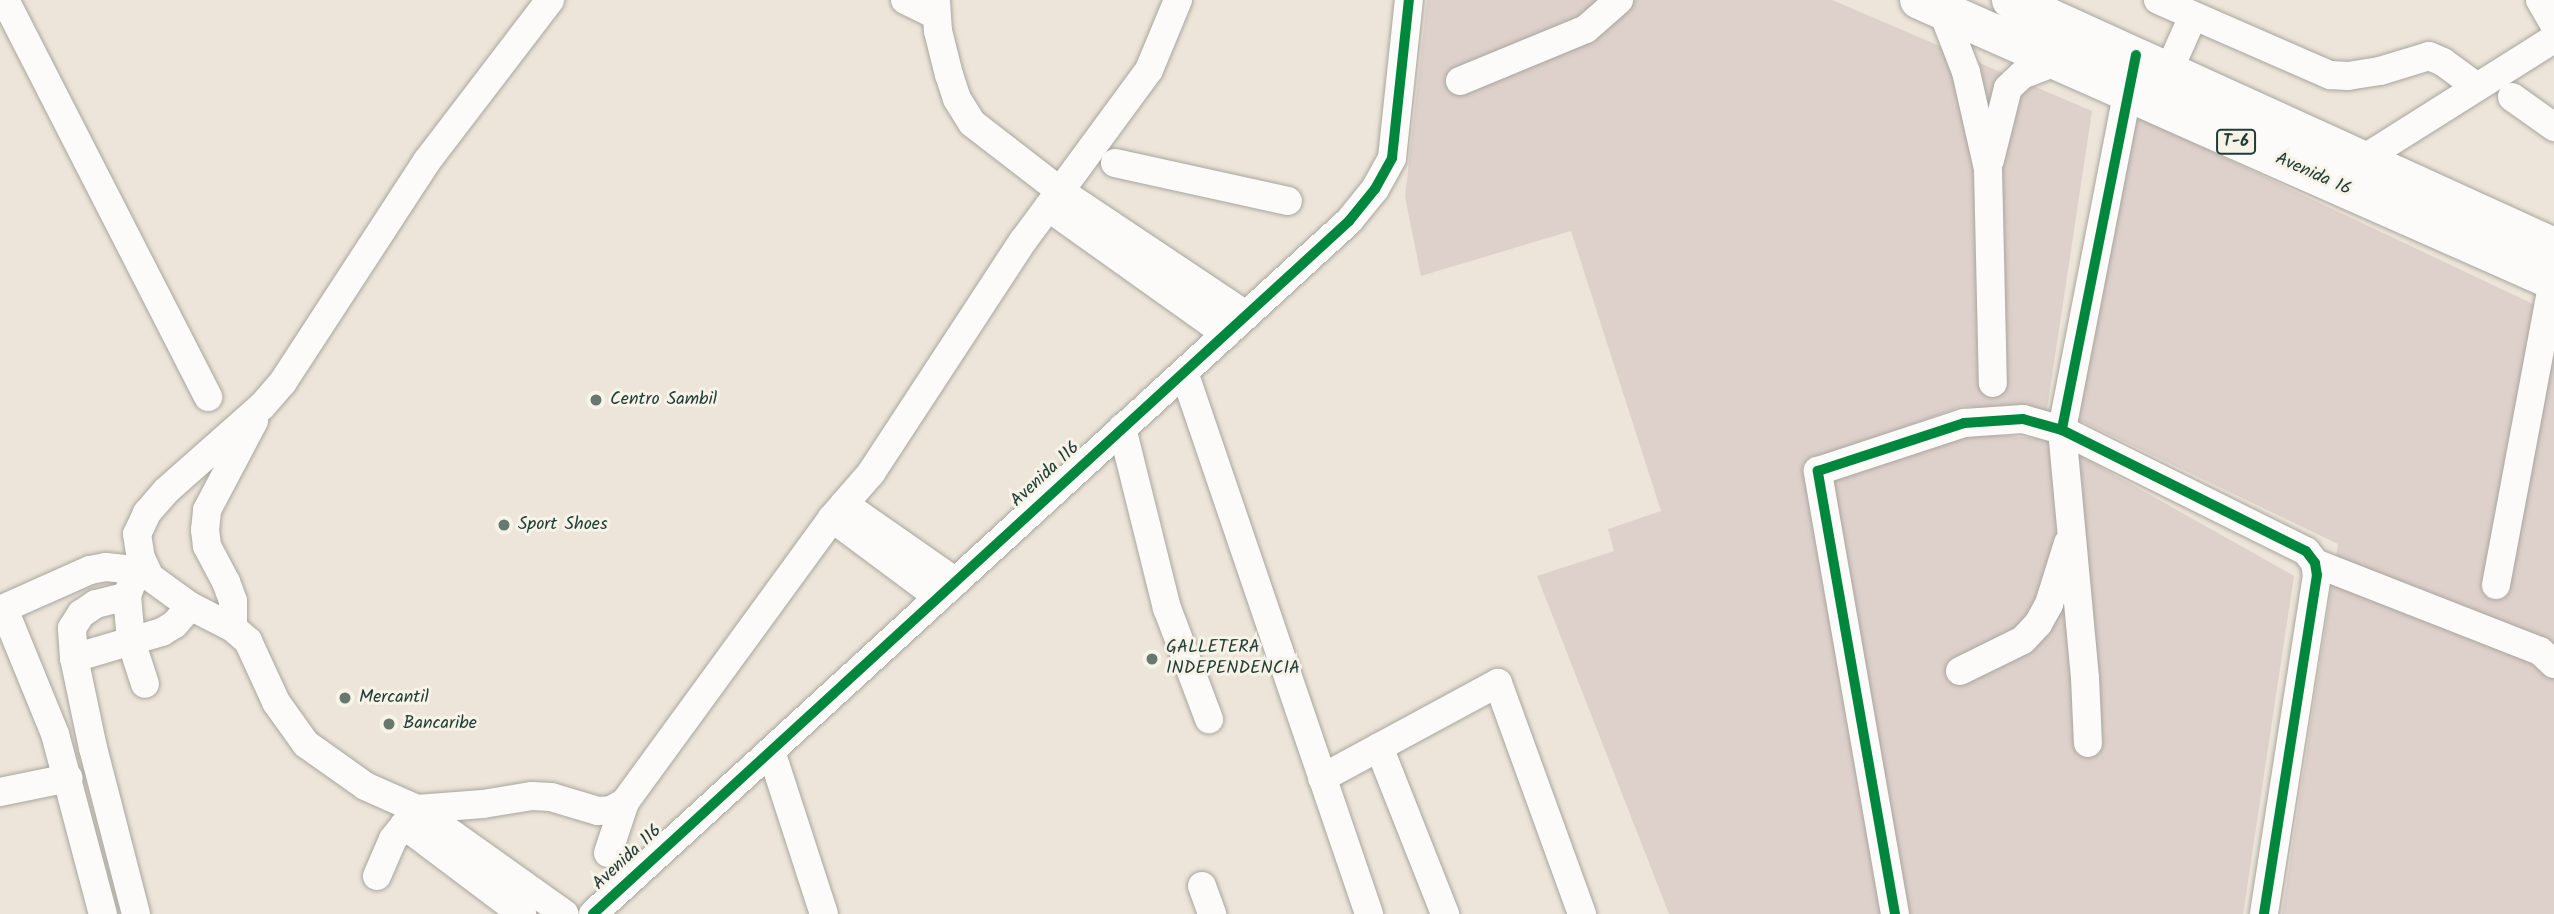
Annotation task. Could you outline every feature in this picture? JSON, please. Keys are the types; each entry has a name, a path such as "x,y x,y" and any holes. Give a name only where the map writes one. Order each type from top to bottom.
{"highway":[{"name":"Avenida 16","path":"2011,0 2554,247"},
{"name":"Avenida 16","path":"1930,5 2126,94 2554,281"}],"street":[{"path":"5,0 208,397"},
{"path":"233,628 233,601 207,546 207,510 262,407 325,321 427,161 550,0"},
{"path":"905,0 936,7 949,75 957,99 972,123 1054,199 1236,325"},
{"path":"608,853 625,802 838,511 871,473 1054,199 1149,70 1178,0"},
{"name":"Avenida 116","path":"593,914 1349,221 1375,189 1392,158 1409,0"},
{"path":"1460,81 1586,29 1619,0"},
{"path":"2158,0 2330,75 2348,76 2380,71 2428,56 2443,62 2477,87"},
{"path":"2540,0 2554,24"},
{"path":"1930,5 1966,72 1987,169 1993,383"},
{"path":"2088,743 2085,678 2062,430 2126,94 2193,16"},
{"path":"2360,161 2554,39"},
{"path":"1987,169 2008,88 2022,75 2058,61"},
{"path":"2512,97 2554,127"},
{"path":"1115,163 1288,201"},
{"path":"2496,584 2542,392 2554,281"},
{"path":"1184,372 1369,914"},
{"path":"145,684 131,641 137,534 147,513 166,491 262,407"},
{"path":"1895,914 1818,471 1964,424 2024,419 2062,430 2306,551 2315,563 2317,575 2264,914"},
{"path":"1122,428 1167,608 1209,719"},
{"path":"838,511 947,589"},
{"path":"1960,671 2023,640 2038,624 2049,604 2072,531"},
{"path":"2315,563 2540,651 2554,664"},
{"path":"103,914 55,734 2,609 90,570 106,567 150,577 190,606 233,628 248,641 276,702 306,744 410,817 565,914"},
{"path":"134,575 81,614 72,628 74,658 93,748 136,914"},
{"path":"74,658 162,632 175,624 190,606"},
{"path":"1322,778 1498,683 1582,914"},
{"path":"1379,747 1445,914"},
{"path":"771,751 824,914"},
{"path":"0,792 68,778"},
{"path":"377,876 393,839 410,817 532,796 551,797 598,811 611,810 625,802"},
{"path":"410,817 522,914"},
{"path":"1202,886 1212,914"}],"shaded area":[{"path":"1427,0 1832,0 2092,111 2046,416 1963,406 1803,464 1883,914 1669,914 1537,576 1614,551 1608,529 1661,511 1571,231 1421,276 1405,197"},
{"path":"2126,111 2554,314 2554,914 2282,914 2338,544 2079,420"},
{"path":"1965,433 2051,439 2294,576 2243,914 1907,914 1830,481"}],"cycle path":[{"path":"593,914 1349,221 1375,189 1392,158 1409,0"},
{"path":"2136,55 2062,430 2306,551 2315,563 2317,575 2264,914"},
{"path":"1895,914 1818,471 1964,423 2023,419 2062,430"}],"place":[{"name":"Centro Sambil","path":"596,400"},
{"name":"Sport Shoes","path":"504,525"},
{"name":"GALLETERA INDEPENDENCIA","path":"1152,659"},
{"name":"Mercantil","path":"345,698"},
{"name":"Bancaribe","path":"389,724"}]}
